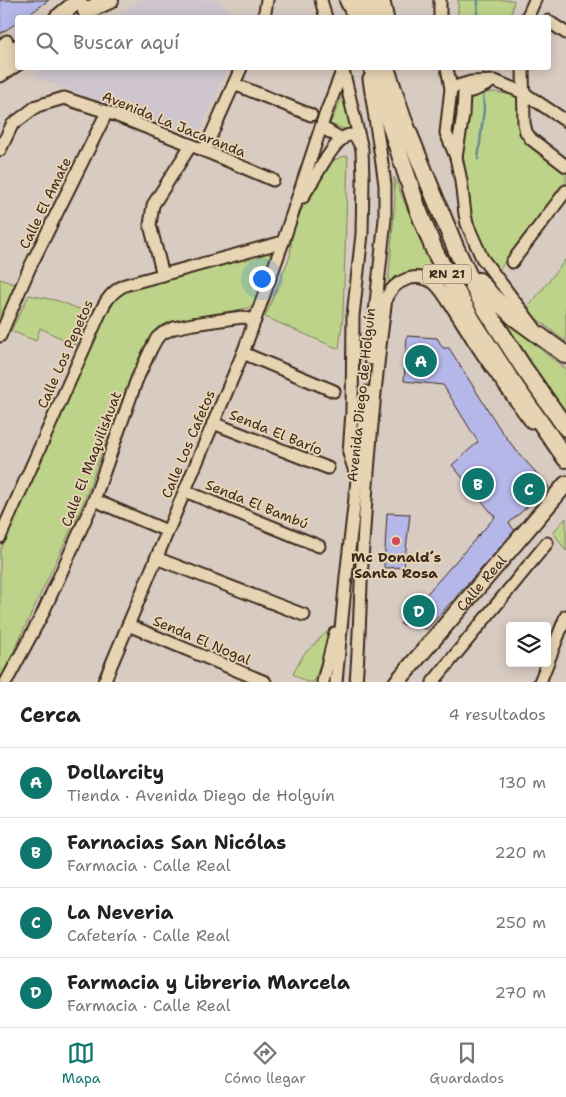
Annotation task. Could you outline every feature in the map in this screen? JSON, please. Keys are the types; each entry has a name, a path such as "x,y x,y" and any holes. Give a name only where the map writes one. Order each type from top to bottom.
{"highway":[{"path":"81,10 110,0"},
{"path":"350,0 360,15"},
{"path":"361,15 365,0"},
{"path":"381,0 384,15"},
{"name":"RN 21","path":"373,70 417,207 435,252 472,320 565,458"},
{"path":"387,70 403,119 430,186"},
{"path":"399,70 430,186"},
{"name":"RN 21","path":"430,186 456,248 487,311 523,367 566,428"},
{"path":"456,248 474,275 491,295 514,317 566,355"}],"main road":[{"path":"66,15 101,0"},
{"path":"0,59 8,45"},
{"path":"0,74 15,64"},
{"name":"Calle Real","path":"397,682 566,484"},
{"name":"Calle Real","path":"409,682 566,496"}],"street":[{"path":"266,15 268,0"},
{"path":"321,0 325,15"},
{"path":"440,0 440,15"},
{"path":"551,23 566,33"},
{"path":"204,151 240,70"},
{"name":"Calle Los Cafetos","path":"104,682 243,353 341,70"},
{"path":"342,70 362,149 362,234 353,316 352,412 349,453 357,479"},
{"name":"Avenida Diego de Holguín","path":"336,682 385,219 385,185 368,70"},
{"path":"447,70 450,88 446,133 456,157 467,224 482,258 543,338"},
{"path":"523,70 524,123 526,132 566,166"},
{"path":"450,88 471,82 495,80 524,93 566,121"},
{"path":"456,157 463,115 464,93 495,80"},
{"path":"234,84 311,115"},
{"name":"Avenida La Jacaranda","path":"0,150 12,125 37,106 64,98 107,112 273,180"},
{"name":"Calle El Amate","path":"0,336 29,269 107,112"},
{"path":"321,127 342,139 347,136 355,137 362,149"},
{"name":"Calle Los Cafetos","path":"292,214 331,151 342,139"},
{"path":"163,275 150,225 153,205 191,145"},
{"path":"512,262 566,191"},
{"name":"Calle Los Pepetos","path":"0,535 105,301 120,288 283,242"},
{"name":"Avenida Diego de Holguín","path":"356,682 372,414 386,298 390,290 396,284 410,278 427,280 436,285 534,428 565,458"},
{"name":"Calle El Maquilishuat","path":"6,682 42,615 94,500 137,379 157,338 174,328 193,324 242,317 255,320"},
{"path":"243,353 334,392"},
{"name":"Senda El Barío","path":"213,423 328,468"},
{"name":"Senda El Bambú","path":"185,491 319,546"},
{"path":"94,500 167,531"},
{"path":"434,682 547,543"},
{"path":"156,558 304,616"},
{"path":"323,682 346,577"},
{"path":"551,646 566,616"},
{"name":"Senda El Nogal","path":"128,625 265,682"},
{"path":"540,682 544,667"}],"shaded area":[{"path":"140,0 220,0 231,15 119,15"},
{"path":"43,70 226,70 196,140 38,78 36,75"}],"green space":[{"path":"458,0 514,0 511,15 458,15"},
{"path":"344,92 352,128 347,130 330,124"},
{"path":"494,92 520,96 522,136 566,171 566,183 495,275 471,224 462,159 469,118 468,96"},
{"path":"348,156 343,315 339,349 265,317 290,256 292,237 298,216 329,163"},
{"path":"394,177 435,275 420,272 409,273 388,288 395,199"},
{"path":"262,252 272,256 254,307 172,321 157,328 150,336 102,452 83,504 0,680 0,551 107,309 120,293"},
{"path":"566,259 566,342 526,310"},
{"path":"0,279 17,285 0,324"},
{"path":"29,295 59,301 89,313 75,345 40,328 36,341 11,331"},
{"path":"496,313 506,317 546,354 566,369 566,412 522,353"},
{"path":"566,518 566,551 553,532"},
{"path":"334,625 314,682 306,682 293,674 304,654"}],"building":[{"path":"0,0 49,0 28,15 15,15 15,24 0,34"},
{"path":"407,336 437,338 443,348 449,348 500,429 549,487 509,523 515,531 427,629 400,624 495,517 452,465 478,442 443,385 404,381"},
{"name":"Mc Donald´s Santa Rosa","path":"387,513 410,514 404,567 384,568"}],"waterway":[{"path":"477,15 478,0"},
{"path":"482,70 483,79"},
{"path":"478,159 484,109 483,91"}],"place":[{"name":"Dollarcity","path":"421,361"},
{"name":"Farnacias San Nicólas","path":"478,484"},
{"name":"La Neveria","path":"529,489"},
{"name":"Mc Donald´s Santa Rosa","path":"396,541"},
{"name":"Farmacia y Libreria Marcela","path":"419,611"}]}
